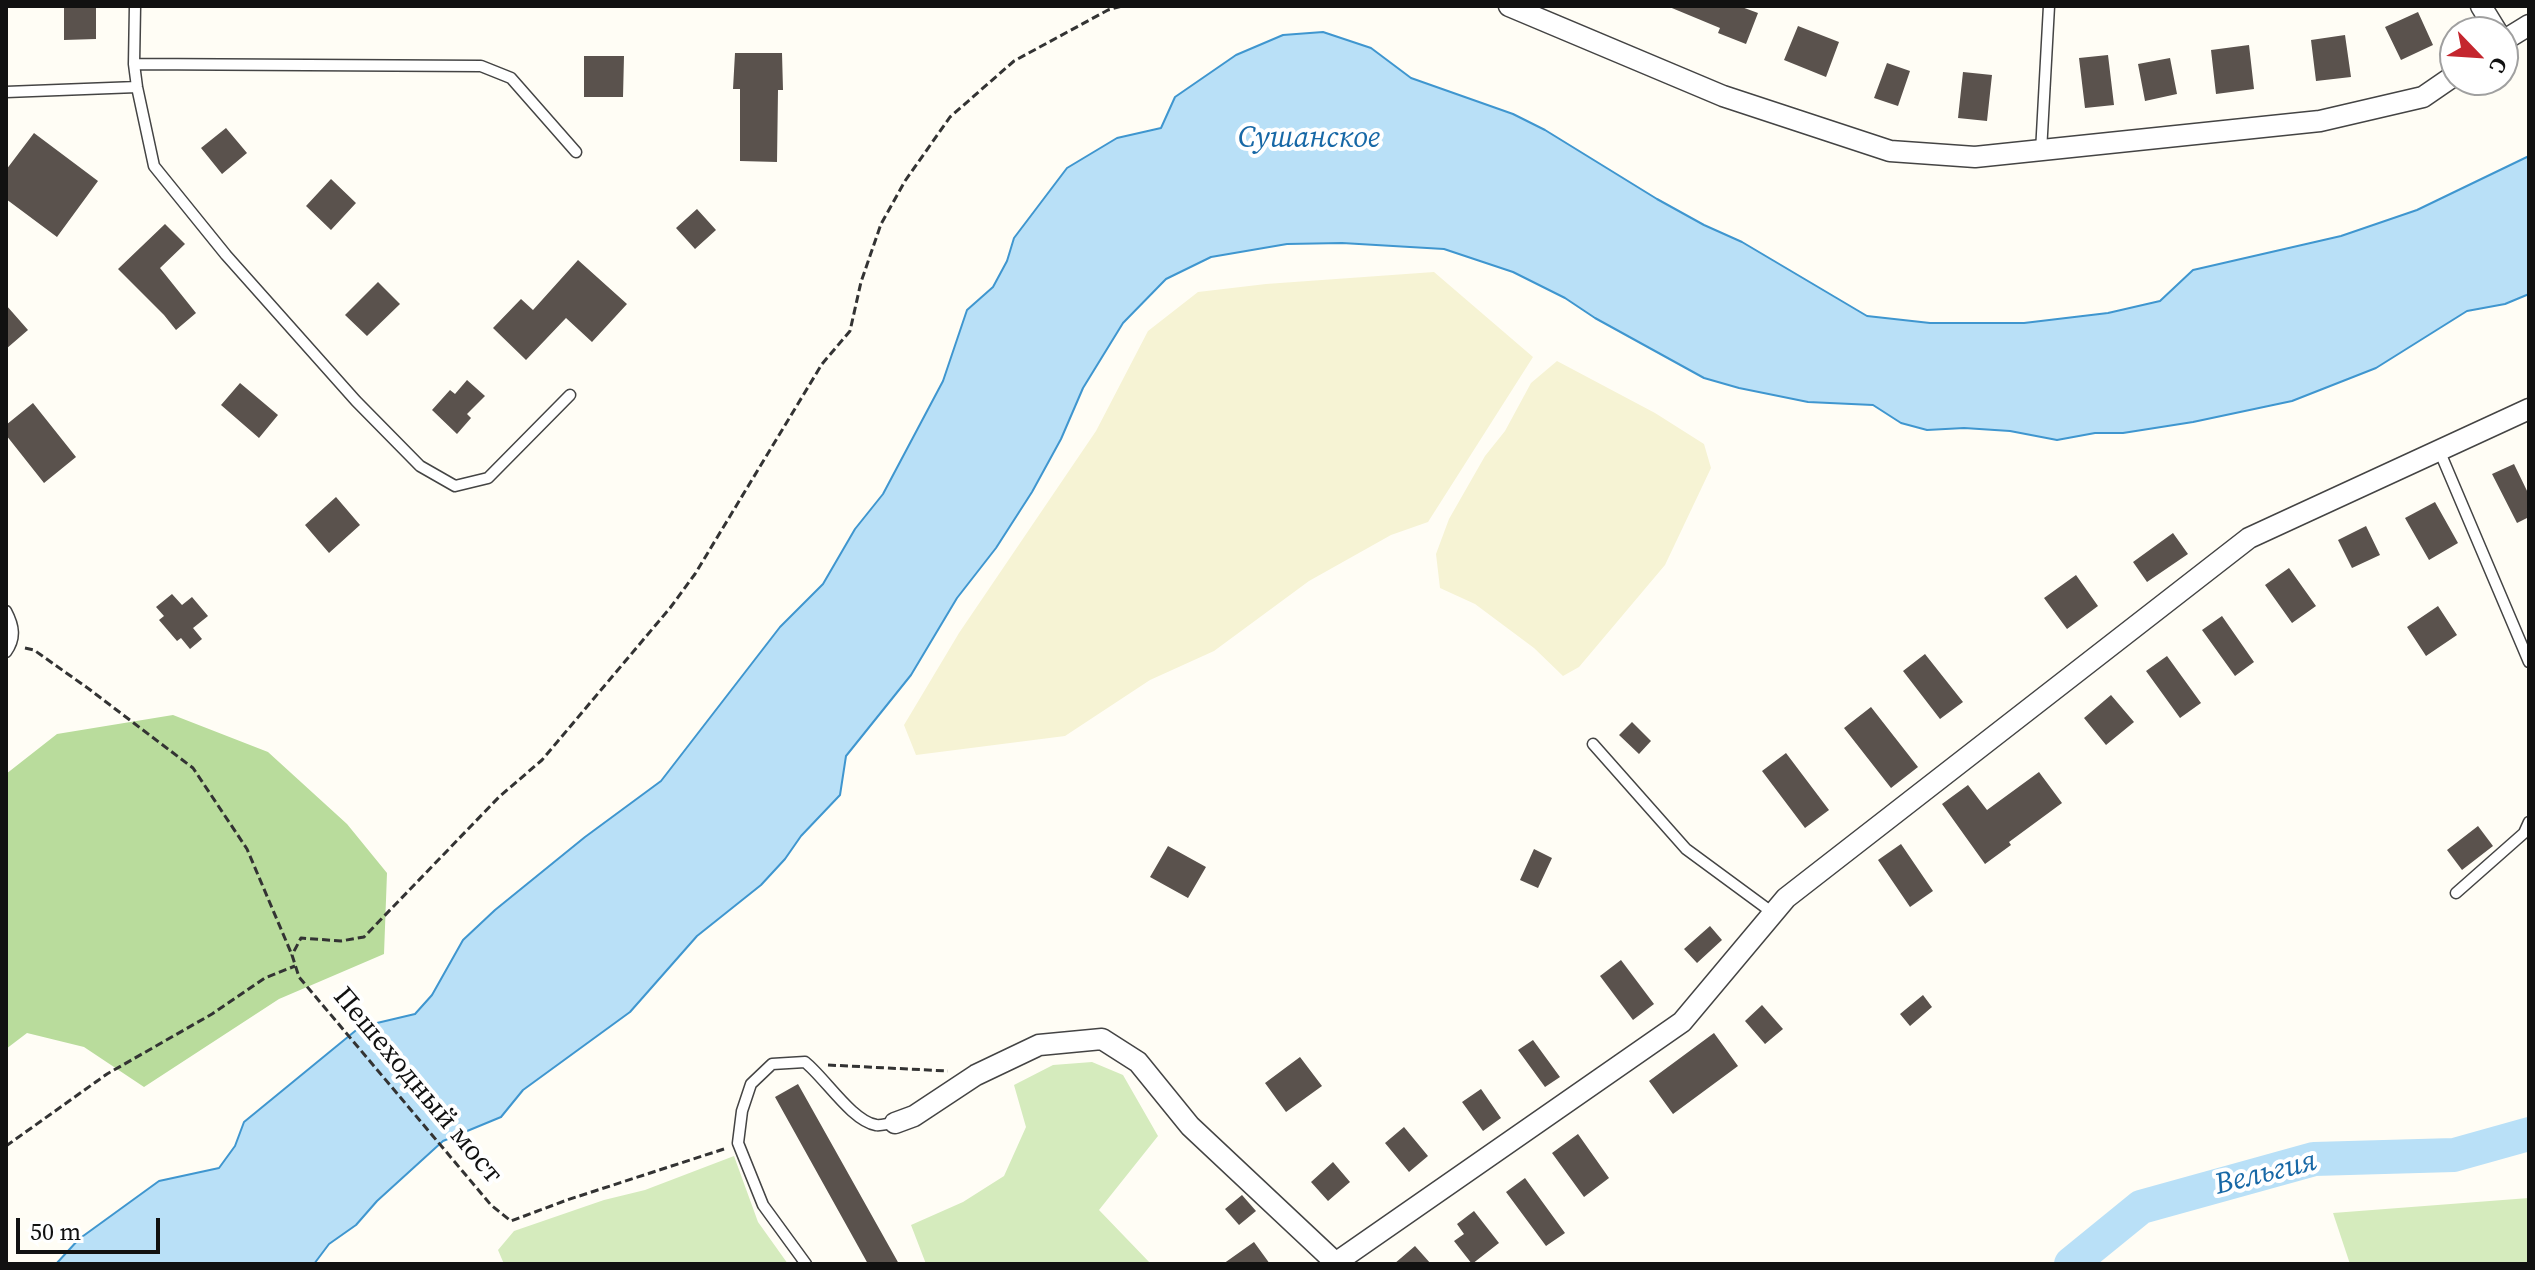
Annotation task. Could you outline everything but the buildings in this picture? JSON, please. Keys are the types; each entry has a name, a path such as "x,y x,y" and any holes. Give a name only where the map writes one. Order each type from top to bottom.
{"street":[{"path":"1509,6 1723,96 1890,151 1975,157 2320,121 2423,97 2439,86"},
{"path":"895,1123 914,1116 976,1075 1039,1045 1102,1039 1138,1062 1190,1126 1335,1264 1682,1022 1786,898 2249,538 2529,409"}],"lane":[{"path":"135,6 134,64 154,166 236,266 356,401 420,466 455,486 488,478 570,395"},
{"path":"2041,152 2049,6"},
{"path":"134,64 481,66 511,78 576,152"},
{"path":"6,92 137,87"},
{"path":"2439,450 2529,662"},
{"path":"6,611 14,625 9,648"},
{"path":"1593,744 1686,849 1773,913"},
{"path":"2456,893 2524,833 2529,822"},
{"path":"806,1264 763,1205 738,1143 742,1111 751,1084 772,1064 805,1062 818,1072 851,1111 875,1125 895,1123"}],"path":[{"path":"292,955 301,938 341,941 364,937 499,797 542,760 695,574 822,364 850,331 861,282 881,224 905,181 950,117 1014,61 1108,10 1122,6"},
{"name":"Пешеходный мост","path":"9,648 34,650 193,768 247,849 299,977 491,1205 511,1221 738,1143"},
{"path":"6,1146 107,1074 212,1014 265,978 295,966"},
{"path":"805,1062 861,1068 944,1070 976,1075"}],"shaded area":[{"path":"1434,272 1533,357 1428,522 1391,535 1309,581 1214,651 1150,680 1065,736 916,755 904,725 959,633 1096,431 1148,331 1198,292"},
{"path":"1557,361 1655,413 1704,444 1711,468 1665,565 1579,667 1563,676 1534,648 1475,604 1440,588 1436,554 1449,519 1485,456 1505,431 1531,383"}],"green space":[{"path":"173,715 268,752 347,824 387,873 384,954 279,999 144,1087 84,1047 27,1033 6,1049 6,774 57,734"},
{"path":"1092,1062 1123,1075 1158,1136 1099,1210 1151,1264 926,1264 911,1225 963,1202 1004,1176 1026,1127 1014,1085 1053,1065"},
{"path":"734,1156 758,1222 788,1264 504,1264 498,1250 514,1231 604,1200 645,1190"},
{"path":"2529,1198 2529,1264 2350,1264 2333,1213"}],"water":[{"name":"Сушанское","path":"1323,32 1371,48 1411,78 1513,114 1545,130 1657,199 1742,242 1867,316 1930,323 2024,323 2108,313 2160,301 2193,270 2341,236 2417,210 2529,156 2529,294 2505,304 2467,311 2376,368 2292,401 2193,422 2057,440 2010,431 1964,428 1927,430 1901,423 1873,405 1808,402 1704,378 1565,298 1513,272 1444,249 1342,243 1287,244 1211,257 1166,279 1123,323 1083,388 1061,439 1032,492 996,548 957,598 911,675 846,756 840,795 761,885 697,936 630,1012 523,1090 501,1117 443,1141 377,1201 356,1225 329,1244 314,1264 56,1264 79,1239 159,1181 219,1168 235,1146 244,1122 360,1027 415,1014 432,995 463,940 585,837 661,781 780,627 823,584 855,529 883,494 943,381 967,310 993,287 1007,261 1014,238 1067,168 1117,138 1161,128 1175,97 1236,55 1283,35"}],"waterway":[{"name":"Вельгия","path":"2071,1264 2141,1207 2314,1159 2454,1155 2529,1134"}]}
